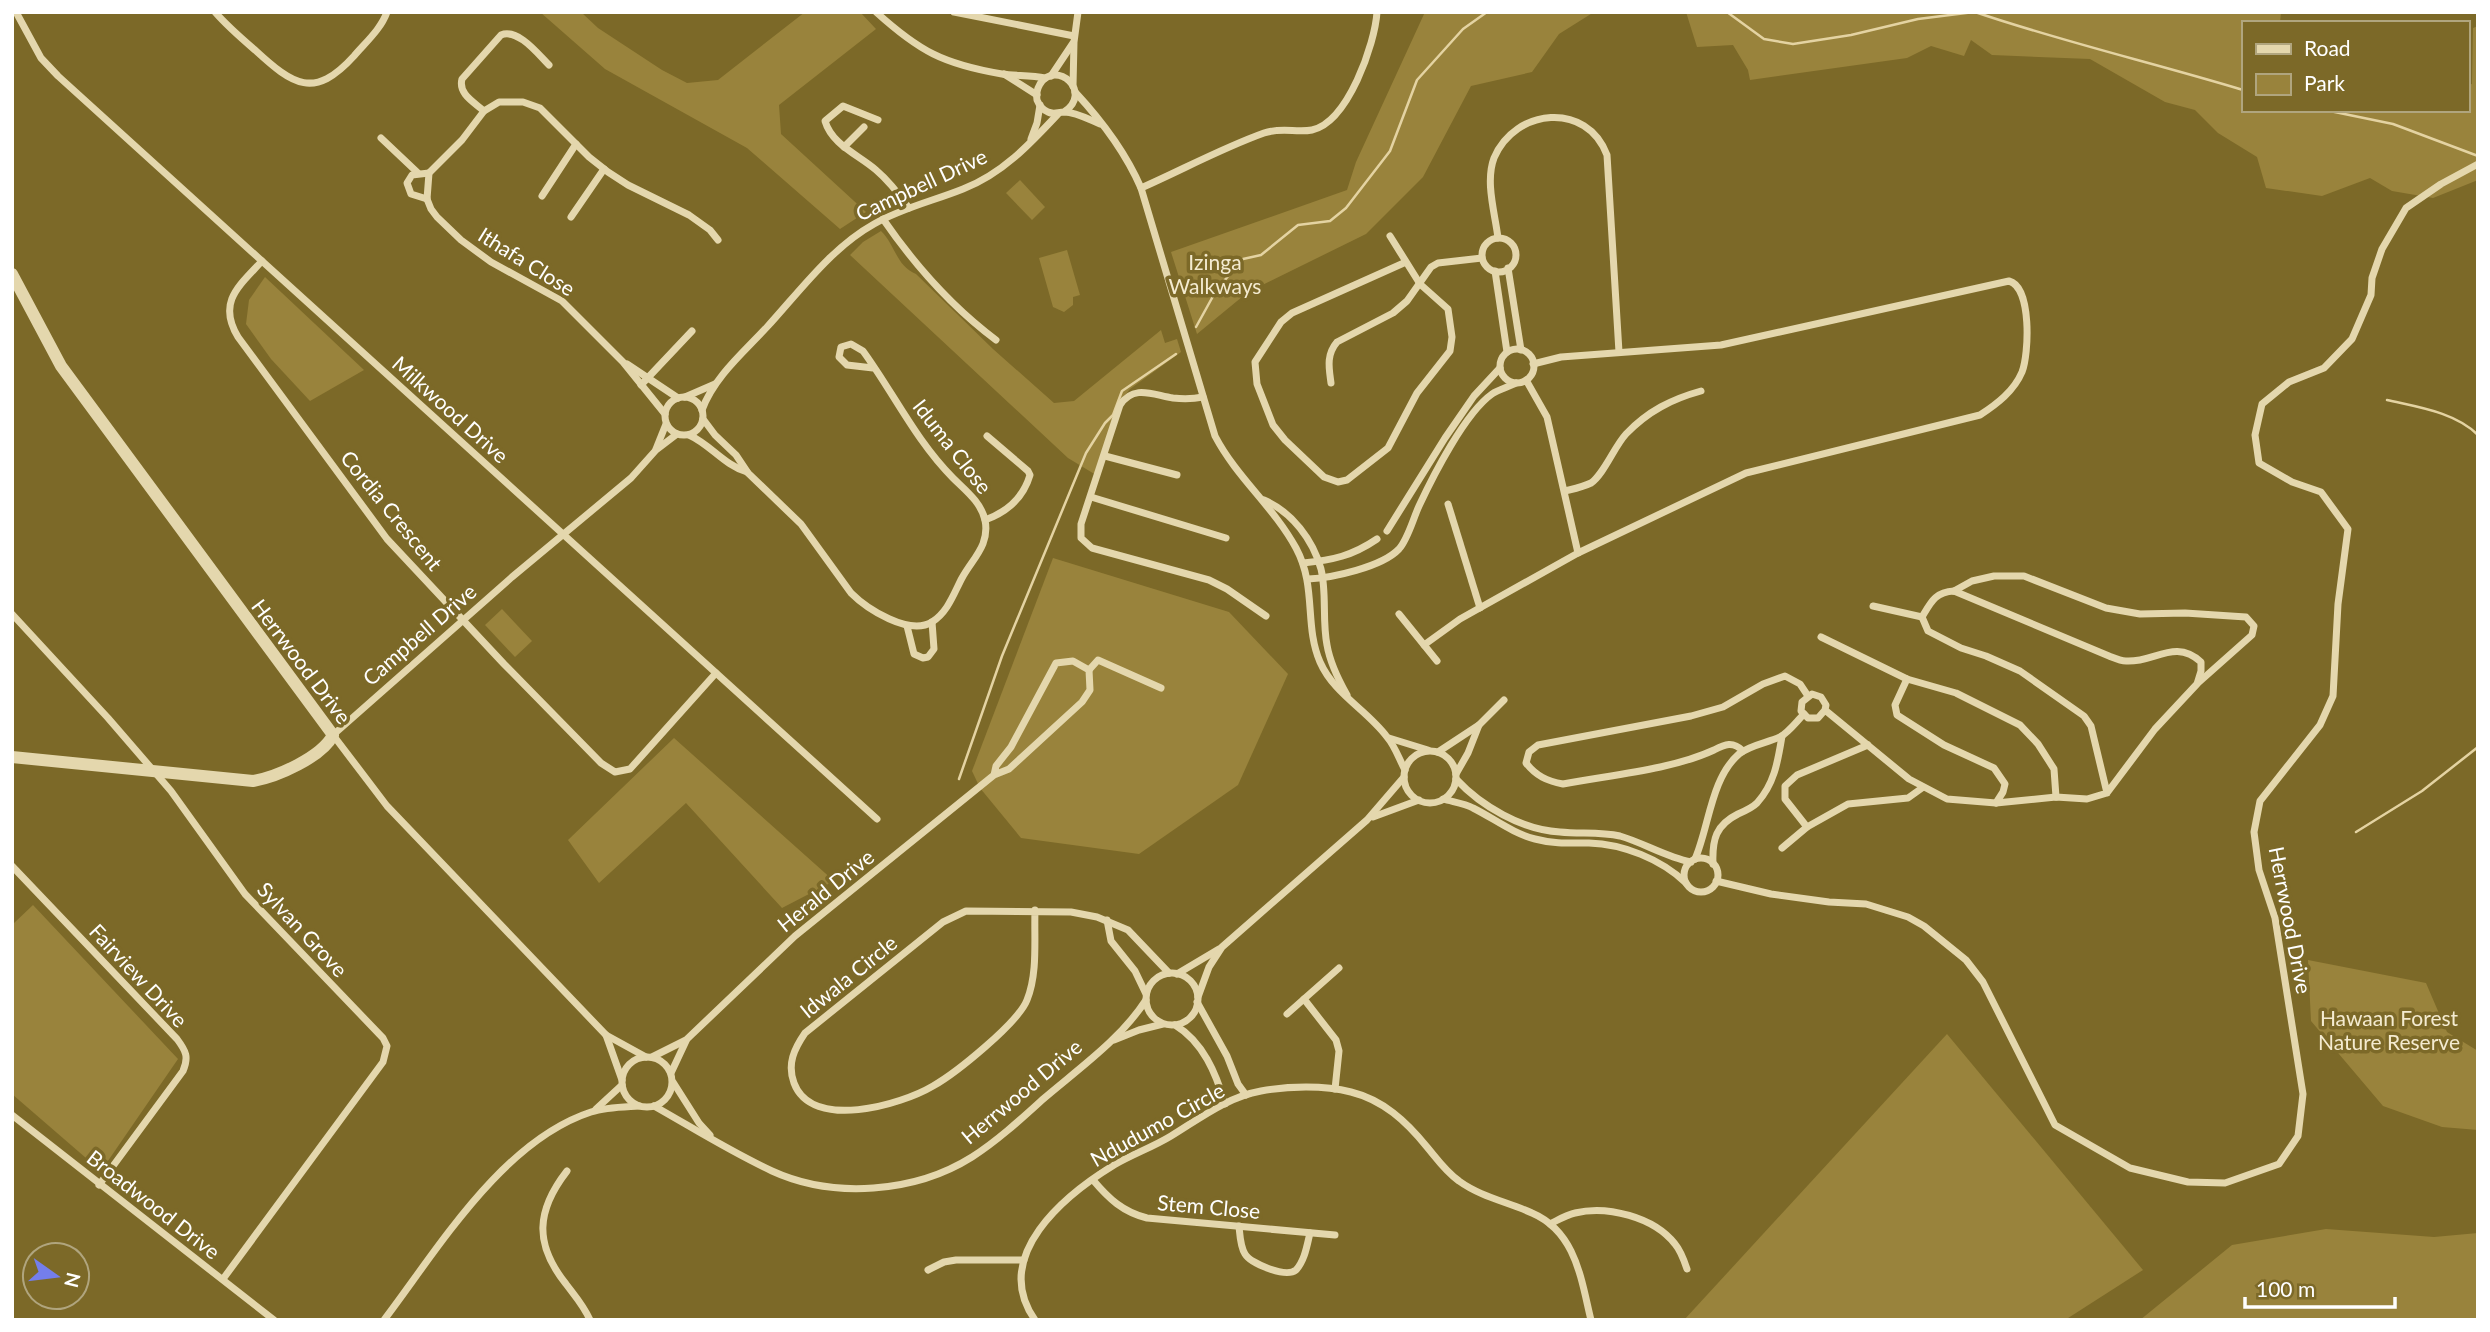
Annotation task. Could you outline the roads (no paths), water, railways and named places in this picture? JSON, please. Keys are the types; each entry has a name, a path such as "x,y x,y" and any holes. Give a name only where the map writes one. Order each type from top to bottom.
{"street":[{"name":"Milkwood Drive","path":"16,12 48,66 877,820"},
{"path":"215,12 279,73 300,83 323,81 336,74 375,32 387,12"},
{"path":"876,12 917,47 935,57 1003,74 1064,77 1123,151 1141,188 1215,436 1224,454 1264,499 1288,534 1303,563 1308,579 1316,653 1330,680 1388,738 1405,773 1408,791 1419,800"},
{"path":"954,12 1074,39"},
{"path":"1061,113 1072,104 1074,39 1078,12"},
{"path":"1141,188 1264,133 1289,128 1310,130 1321,127 1340,110 1357,80 1373,34 1377,12"},
{"path":"484,111 463,93 460,85 479,58 501,35 513,35 549,65"},
{"path":"1029,143 1037,123 1039,86 1074,39"},
{"path":"1003,74 1037,95"},
{"path":"427,199 429,173 462,140 484,111 499,102 512,101 540,108 604,169 628,185 701,222 718,240"},
{"path":"1040,105 1047,112 1101,124"},
{"path":"878,120 846,106 835,111 825,124 844,147 875,169 909,208"},
{"name":"Campbell Drive","path":"715,384 852,238 883,219 976,184 1009,164 1061,113"},
{"path":"1498,238 1490,181 1499,148 1534,120 1559,117 1583,123 1595,134 1607,155 1619,352"},
{"path":"844,147 863,127"},
{"path":"381,138 418,173 429,173"},
{"path":"542,196 576,144"},
{"name":"Herrwood Drive","path":"1716,881 1771,894 1866,904 1908,917 1924,926 1966,960 1983,982 2055,1125 2130,1168 2188,1182 2225,1183 2279,1164 2298,1136 2303,1094 2275,918 2259,870 2254,832 2260,801 2320,725 2333,696 2338,604 2348,529 2321,492 2292,482 2259,463 2255,435 2262,404 2289,382 2324,368 2352,339 2371,295 2372,278 2382,249 2406,208 2441,184 2478,164"},
{"path":"571,217 604,169"},
{"name":"Ithafa Close","path":"418,173 409,179 407,189 411,194 427,199 436,217 491,262 562,301 623,362 665,414"},
{"path":"883,219 902,248 929,278 996,340"},
{"path":"1390,236 1420,284 1448,309 1452,337 1450,351 1417,393 1388,447 1347,480 1338,482 1324,477 1284,440 1273,425 1257,384 1255,362 1281,322 1292,313 1406,262"},
{"path":"1498,238 1507,240 1513,247 1514,261 1508,268 1494,271 1486,266 1482,258 1485,244 1498,238"},
{"path":"1331,383 1329,359 1337,342 1393,313 1407,301 1432,267 1438,263 1482,258"},
{"name":"Cordia Crescent","path":"262,261 233,295 229,316 232,328 387,539 601,763 615,772 630,769 716,673"},
{"path":"1508,268 1521,350"},
{"path":"1494,271 1507,352"},
{"name":"Herrwood Drive","path":"12,274 61,366 387,806 606,1035 649,1057"},
{"path":"1424,645 1460,619 1578,552 1746,473 1980,415 2003,398 2021,373 2028,337 2022,292 2015,283 2009,281 1721,345 1619,352 1533,364"},
{"path":"641,385 692,331"},
{"name":"Iduma Close","path":"873,368 847,365 839,357 841,347 851,344 863,351 934,457 974,498 985,520 983,547 962,578 950,603 932,622"},
{"path":"1308,579 1322,578 1385,559 1400,548 1452,443 1480,405 1492,394 1526,380 1532,373 1530,355 1521,350 1507,352 1501,359 1503,377 1516,383"},
{"name":"Ithafa Close","path":"623,362 681,398"},
{"path":"1387,531 1474,396 1500,368"},
{"path":"1526,380 1546,417 1578,552"},
{"path":"656,450 666,424 665,414 669,404 715,384"},
{"path":"689,435 698,429 715,384"},
{"path":"1203,397 1180,399 1145,391 1131,393 1121,405 1080,532 1086,545 1209,580 1266,616"},
{"path":"1565,491 1584,486 1597,478 1611,452 1626,434 1655,410 1677,398 1701,391"},
{"path":"681,398 695,401 715,435 736,455 748,473 801,524 861,603 907,626 932,622 934,649 928,657 914,654 907,626"},
{"path":"666,424 677,435"},
{"path":"656,450 677,435 689,435 727,464 748,473"},
{"path":"985,520 1007,510 1030,475 987,436"},
{"name":"Campbell Drive","path":"12,757 243,781 262,780 326,747 333,735 512,577 631,478 656,450"},
{"path":"1105,456 1177,475"},
{"path":"1091,497 1226,538"},
{"path":"1264,499 1282,509 1294,520 1314,551 1322,578 1327,645 1336,673 1349,698"},
{"path":"1448,504 1480,608"},
{"path":"1303,563 1333,560 1363,548 1377,538"},
{"path":"1825,710 1922,788 1947,799 1996,803 2056,797 2087,799 2107,793 2155,729 2197,684 2252,635 2254,626 2246,617 2185,613 2140,614 2106,608 2024,576 1994,576 1972,581 1954,591 1942,592 1932,599 1922,617"},
{"path":"1954,591 2109,656 2127,661 2183,650 2201,662 2197,684"},
{"path":"1873,606 1922,617"},
{"name":"Sylvan Grove","path":"12,614 155,772 236,883 383,1038 388,1050 383,1062 223,1279"},
{"path":"1399,614 1437,662"},
{"path":"1922,617 1928,631 1961,648 2020,671 2084,716 2091,726 2107,793"},
{"path":"1821,637 1907,679 1956,693 2020,725 2039,744 2054,769 2056,797"},
{"name":"Herald Drive","path":"649,1057 686,1040 795,936 993,775 1009,769 1082,702 1090,690 1089,670 1098,660 1161,688"},
{"name":"Herald Drive","path":"993,775 1056,663 1073,662 1089,670"},
{"path":"1743,751 1737,745 1728,744 1689,760 1563,784 1548,781 1533,772 1526,763 1529,752 1538,745 1691,716 1723,707 1763,684 1785,677 1800,684 1808,696"},
{"path":"1907,679 1895,705 1897,715 1944,745 1994,768 2005,785 1996,803"},
{"path":"1808,696 1821,697 1826,705 1818,718 1813,719 1804,714 1802,702 1808,696"},
{"path":"1146,997 1154,980 1222,947 1367,820 1405,773 1414,756 1434,751 1479,724 1504,700"},
{"path":"1686,883 1685,869 1693,860 1704,838 1719,781 1736,756 1782,736 1804,714"},
{"path":"1367,820 1419,800 1435,802 1443,799 1454,787 1479,724"},
{"path":"1443,799 1465,804 1508,829 1536,839 1553,843 1601,844 1624,849 1667,867 1692,890 1702,892 1710,889 1716,881 1713,845 1724,821 1755,805 1767,790 1776,772 1782,736"},
{"path":"1388,738 1434,751 1450,761 1456,777 1475,798 1527,825 1558,832 1619,836 1676,859 1704,859 1713,864"},
{"path":"1807,827 1785,799 1785,786 1797,775 1868,745"},
{"path":"1782,848 1807,827 1848,804 1908,798 1922,788"},
{"name":"Fairview Drive","path":"12,866 177,1040 187,1055 183,1072 99,1185"},
{"name":"Idwala Circle","path":"1035,910 1033,976 1027,1003 1012,1023 962,1064 935,1085 919,1093 900,1101 876,1106 824,1109 800,1095 790,1063 798,1042 805,1033 933,930 966,911 1035,910 1071,912 1107,920 1128,930 1173,973"},
{"path":"1107,920 1111,941 1136,971 1148,1010 1153,1018 1164,1024 1175,1025 1193,1014 1209,967 1222,947"},
{"path":"1287,1014 1339,968"},
{"path":"1173,973 1191,982 1197,1000 1246,1095"},
{"name":"Herrwood Drive","path":"654,1107 773,1171 812,1183 832,1187 880,1187 920,1180 945,1171 988,1147 1127,1026 1146,997"},
{"path":"1304,999 1336,1040 1339,1051 1335,1089"},
{"name":"Herrwood Drive","path":"1110,1041 1164,1024"},
{"path":"1175,1025 1198,1044 1218,1083 1225,1104"},
{"name":"Herrwood Drive","path":"606,1035 622,1083"},
{"name":"Herald Drive","path":"672,1077 686,1040"},
{"path":"384,1320 484,1189 547,1133 592,1112 639,1106 654,1107 668,1097 672,1077 660,1060 649,1057 639,1059 627,1067 622,1083 592,1112"},
{"name":"Herrwood Drive","path":"672,1077 699,1123 715,1140"},
{"path":"622,1083 627,1097 639,1106"},
{"name":"Ndudumo Circle","path":"1035,1320 1023,1289 1024,1260 1035,1234 1048,1217 1115,1165 1170,1137 1225,1104 1260,1091 1294,1088 1335,1089 1372,1099 1408,1124 1443,1167 1458,1180 1474,1191 1534,1214 1550,1224 1559,1232 1574,1255 1591,1320"},
{"name":"Broadwood Drive","path":"12,1115 274,1320"},
{"path":"566,1171 549,1196 542,1225 547,1255 578,1298 590,1320"},
{"name":"Stem Close","path":"1093,1180 1116,1205 1136,1215 1164,1221 1335,1236"},
{"path":"1550,1224 1578,1212 1600,1211 1626,1215 1643,1221 1668,1236 1680,1251 1687,1269"},
{"path":"1240,1226 1241,1246 1248,1258 1284,1274 1291,1273 1302,1262 1310,1233"},
{"path":"928,1270 944,1262 956,1260 1024,1260"}],"waterway":[{"path":"1196,327 1217,289 1243,259 1261,255 1298,225 1330,221 1346,208 1390,151 1417,80 1463,29 1487,12"},
{"path":"1727,12 1764,39 1793,44 1851,35 1918,19 1974,12"},
{"path":"1975,12 2242,90"},
{"path":"2335,112 2393,124 2478,156"},
{"path":"959,779 1002,656 1086,453 1113,415 1122,391 1176,354"},
{"path":"2387,400 2447,416 2469,427 2478,435"},
{"path":"2356,832 2422,791 2478,747"}],"park label":[{"name":"Izinga Walkways","path":"1215,273"},
{"name":"Hawaan Forest Nature Reserve","path":"2389,1029"}]}
